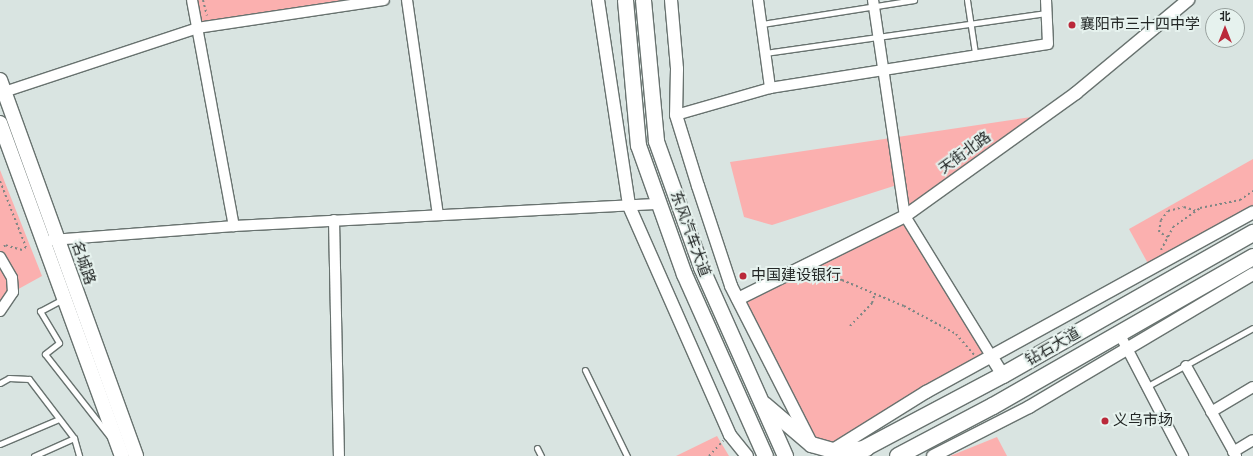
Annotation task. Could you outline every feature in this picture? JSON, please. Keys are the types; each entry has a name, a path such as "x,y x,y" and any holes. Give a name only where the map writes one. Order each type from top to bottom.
{"highway":[{"name":"钻石大道","path":"850,456 1003,375 1253,233"},
{"name":"钻石大道","path":"898,456 988,409 1253,257"}],"main road":[{"name":"东风汽车大道","path":"625,0 638,145 684,274 765,456"},
{"name":"东风汽车大道","path":"643,0 656,141 701,267 785,456"},
{"name":"名城路","path":"2,86 136,456"},
{"name":"名城路","path":"0,123 3,140 120,453"},
{"path":"761,402 812,444 832,450 867,448"},
{"path":"746,413 753,456"}],"street":[{"path":"192,0 234,226"},
{"path":"2,86 198,28 384,0"},
{"path":"407,0 438,215"},
{"path":"598,0 629,206 730,435 746,456"},
{"path":"671,0 677,68 676,115 738,299 812,444"},
{"path":"758,0 770,88"},
{"path":"676,115 770,88 975,53 1048,44 1046,0"},
{"name":"天街北路","path":"738,299 905,216 1076,93 1188,0"},
{"path":"874,3 905,216 986,359 1003,375"},
{"path":"42,241 334,220 660,204"},
{"path":"832,450 986,359 1253,212"},
{"path":"334,220 339,456"},
{"path":"1187,248 1196,265"},
{"path":"0,257 7,267 13,292 0,310"},
{"path":"933,456 1018,413 1253,274"},
{"path":"1068,314 1078,333"},
{"path":"1119,333 1125,350 1183,456"},
{"path":"1186,366 1234,454 1253,440"},
{"path":"1211,412 1253,387"},
{"path":"988,409 1018,413"}],"lane":[{"path":"762,24 874,3 914,0"},
{"path":"967,0 975,53"},
{"path":"766,54 970,21 1046,13"},
{"path":"63,299 40,311 59,343 45,354 120,453"},
{"path":"1145,387 1186,366 1253,328"},
{"path":"585,370 626,456"},
{"path":"0,383 9,378 29,379 74,438 79,456"},
{"path":"0,444 59,419"},
{"path":"34,456 74,438"},
{"path":"537,448 541,456"}],"path":[{"path":"0,181 26,247 22,250 5,245 2,251 7,267"},
{"path":"1151,268 1173,227 1197,211 1240,200 1253,191"},
{"path":"1168,237 1159,232 1161,220 1168,211 1184,207 1197,211"},
{"path":"794,271 842,280 875,294 956,334 986,359"},
{"path":"850,326 872,304 875,294"},
{"path":"709,456 730,435"}],"shaded area":[{"path":"192,0 346,0 347,6 197,28"},
{"path":"1045,115 906,216 991,356 832,450 811,444 738,299 905,216 900,184 772,225 744,217 730,162"},
{"path":"1253,159 1253,211 1151,269 1129,229"},
{"path":"0,170 42,276 13,292 0,311"},
{"path":"717,436 729,456 676,456"},
{"path":"997,437 1007,456 950,456"}],"place":[{"name":"襄阳市三十四中学","path":"1072,25"},
{"name":"中国建设银行","path":"743,276"},
{"name":"义乌市场","path":"1105,421"}]}
